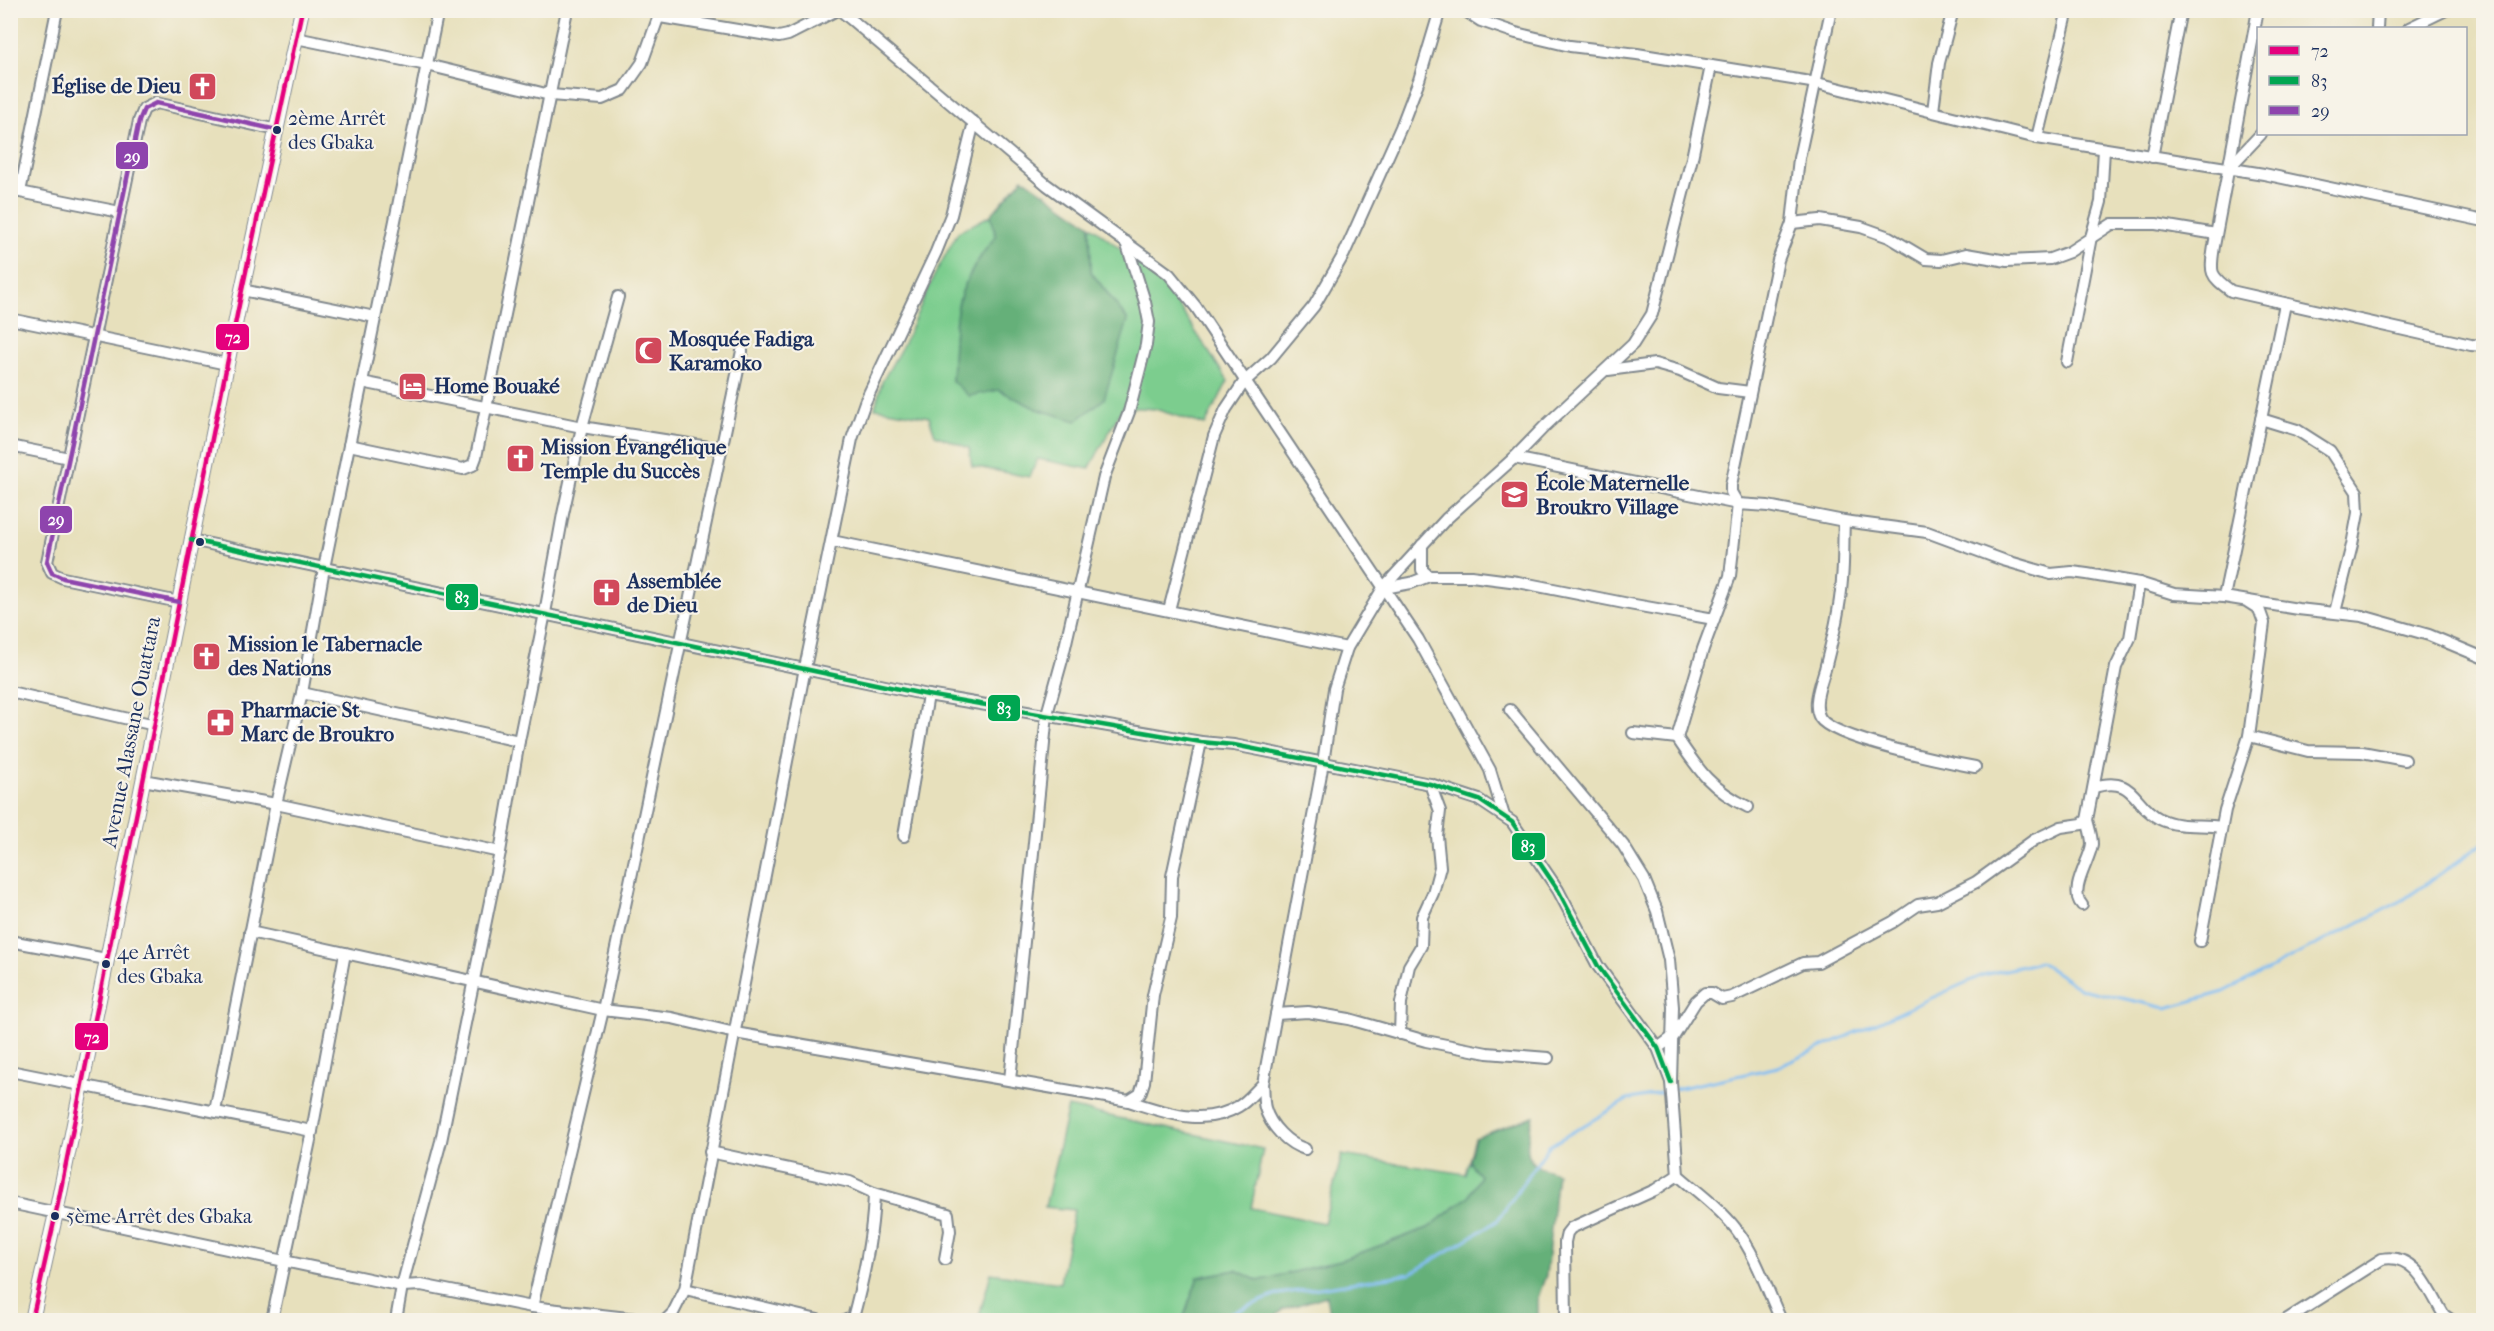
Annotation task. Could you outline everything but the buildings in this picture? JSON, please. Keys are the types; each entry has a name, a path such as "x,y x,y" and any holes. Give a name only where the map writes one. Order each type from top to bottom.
{"street":[{"path":"57,10 15,191 120,212"},
{"name":"Avenue Alassane Ouattara","path":"32,1320 56,1213 242,290 302,10"},
{"path":"215,1111 276,804 302,693 324,568 438,10"},
{"path":"349,445 463,469 473,465 567,10"},
{"path":"296,38 427,65 550,95 602,99 623,90 642,63 660,14 779,37 838,10 1047,185 1168,274 1196,307 1418,639 1490,770 1504,817"},
{"path":"1169,610 1214,436 1226,409 1244,382 1271,358 1314,306 1344,254 1401,127 1419,80 1440,10"},
{"path":"1464,10 1481,21 1516,33 1570,46 1817,83 2037,138 2264,174 2484,221"},
{"path":"1677,738 1714,619 1730,576 1738,504 1731,492 1731,485 1778,260 1792,223 1799,158 1831,10"},
{"path":"1933,111 1939,63 1953,10"},
{"path":"2037,138 2068,10"},
{"path":"2152,157 2181,10"},
{"path":"2246,10 2258,13 2216,234 2211,269 2214,279 2230,291 2484,346"},
{"path":"2377,27 2378,10"},
{"path":"2411,27 2446,10"},
{"path":"1305,1149 1292,1145 1265,1109 1263,1084 1323,763 1334,689 1347,648 1383,588 1422,545 1446,519 1608,370 1633,344 1652,314 1692,158 1711,66"},
{"path":"179,602 63,578 52,573 47,562 139,121 144,109 156,103 277,130"},
{"path":"667,1320 685,1289 805,668 852,439 874,381 936,252 951,215 974,122"},
{"path":"2228,169 2260,135"},
{"path":"2067,362 2091,237 2102,202 2104,149"},
{"path":"1792,223 1820,220 1861,228 1889,237 1926,259 1941,260 1966,254 2007,261 2050,259 2069,252 2112,224 2131,222 2216,234"},
{"path":"1010,1080 1047,714 1104,477 1129,412 1147,338 1149,322 1146,302 1125,241"},
{"path":"242,290 375,317"},
{"path":"396,1320 402,1286 441,1141 500,852 562,514 582,427 618,297"},
{"path":"2224,597 2285,304"},
{"path":"10,319 227,364"},
{"path":"532,1307 603,1010 742,351"},
{"path":"1608,370 1655,364 1680,371 1718,388 1750,392"},
{"path":"362,382 582,427 721,449"},
{"path":"2261,419 2296,430 2330,451 2357,492 2358,513 2335,612"},
{"path":"10,446 69,458"},
{"path":"1514,458 1738,504 1768,506 1844,521 1927,532 2003,560 2051,574 2072,572 2087,574 2139,583 2174,594 2224,597 2362,616 2429,635 2484,658"},
{"path":"1844,521 1842,581 1831,645 1819,692 1818,714 1822,721 1832,727 1881,746 1924,759 1975,767"},
{"path":"191,540 928,695 1201,742 1234,745 1430,784 1479,800 1512,822 1533,851 1558,891 1598,966 1658,1048 1671,1082"},
{"path":"832,541 1347,648"},
{"path":"1422,545 1422,570 1429,576"},
{"path":"1383,588 1411,583 1429,576 1471,576 1518,582 1714,619"},
{"path":"2082,905 2078,892 2092,842 2087,820 2116,667 2130,638 2139,583"},
{"path":"2200,941 2221,827 2249,736 2264,623 2259,609 2246,600"},
{"path":"10,692 155,724"},
{"path":"302,693 519,741"},
{"path":"904,836 928,695"},
{"path":"1510,710 1623,844 1644,879 1657,911 1669,960 1674,1036 1671,1082 1678,1174 1726,1217 1737,1230 1749,1250 1781,1320"},
{"path":"1633,733 1677,738 1702,775 1728,797 1748,807"},
{"path":"2249,736 2308,752 2362,752 2404,760"},
{"path":"1129,1101 1140,1094 1144,1082 1153,995 1171,918 1172,876 1201,742"},
{"path":"143,780 276,804 500,852"},
{"path":"2094,787 2110,783 2121,786 2132,793 2159,819 2175,824 2221,827"},
{"path":"1400,1034 1401,1003 1409,966 1421,946 1422,917 1433,894 1440,867 1437,836 1440,811 1430,784"},
{"path":"1658,1048 1674,1036 1696,1001 1705,993 1712,993 1722,999 1732,997 1803,963 1818,962 1893,922 1918,905 1937,902 1976,882 2034,840 2061,827 2082,824 2087,820"},
{"path":"250,932 603,1010 672,1018 735,1033 1129,1101 1171,1114 1206,1118 1239,1106 1263,1084"},
{"path":"10,941 106,959"},
{"path":"272,1320 312,1131 345,953"},
{"path":"1276,1014 1308,1012 1487,1053 1548,1058"},
{"path":"10,1071 80,1087 312,1131"},
{"path":"710,1152 850,1182 874,1193 948,1214 950,1231 945,1259"},
{"path":"1566,1320 1565,1242 1567,1233 1571,1228 1655,1190 1678,1174"},
{"path":"851,1320 861,1288 872,1224 874,1193"},
{"path":"10,1203 284,1263 402,1286 427,1286 532,1307 645,1320"},
{"path":"2286,1320 2382,1259 2391,1257 2403,1259 2416,1269 2444,1315 2451,1320"},
{"path":"685,1289 818,1320"}],"green space":[{"path":"1023,178 1090,225 1091,272 1128,320 1104,399 1076,421 1037,409 999,390 969,396 952,381 955,324 962,292 977,262 996,236 991,215"},
{"path":"991,215 996,236 965,284 959,301 955,324 952,381 999,390 1037,409 1128,320 1091,272 1090,225 1163,282 1228,381 1205,425 1155,409 1123,407 1089,469 1038,459 1029,477 972,466 969,448 935,435 929,417 875,408 882,382 904,343 934,276 958,232"},
{"path":"1068,1107 1263,1149 1251,1208 1324,1223 1342,1155 1465,1174 1469,1161 1480,1176 1469,1196 1428,1228 1341,1260 1258,1281 1236,1270 1198,1277 1183,1320 978,1320 991,1273 1060,1283 1074,1210 1045,1207"},
{"path":"1533,1116 1528,1141 1530,1159 1534,1164 1557,1173 1546,1275 1538,1297 1538,1320 1330,1320 1326,1296 1282,1310 1272,1320 1183,1320 1198,1277 1236,1270 1258,1281 1341,1260 1428,1228 1469,1196 1480,1176 1469,1161 1475,1138"}],"waterway":[{"path":"1675,1089 1778,1067 1983,975 2040,962 2081,989 2166,1008 2224,992 2403,900 2484,843"},
{"path":"1214,1320 1279,1294 1410,1274 1497,1221 1549,1146 1627,1100 1669,1091"}],"transit line":[{"name":"72","path":"32,1320 56,1213 242,290 302,10"},
{"name":"29","path":"179,602 63,578 52,573 47,562 139,121 144,109 156,103 277,130"},
{"name":"83","path":"191,540 928,695 1201,742 1234,745 1430,784 1479,800 1512,822 1558,890 1598,966 1658,1048 1671,1082"}],"place":[{"name":"Église de Dieu","path":"202,86"},
{"name":"2ème Arrêt des Gbaka","path":"277,130"},
{"name":"Mosquée Fadiga Karamoko","path":"648,351"},
{"name":"Home Bouaké","path":"413,386"},
{"name":"Mission Évangélique Temple du Succès","path":"520,459"},
{"name":"École Maternelle Broukro Village","path":"1515,495"},
{"name":"Assemblée de Dieu","path":"606,593"},
{"name":"Mission le Tabernacle des Nations","path":"207,656"},
{"name":"Pharmacie St Marc de Broukro","path":"220,722"},
{"name":"4e Arrêt des Gbaka","path":"106,964"},
{"name":"5ème Arrêt des Gbaka","path":"55,1216"}]}
